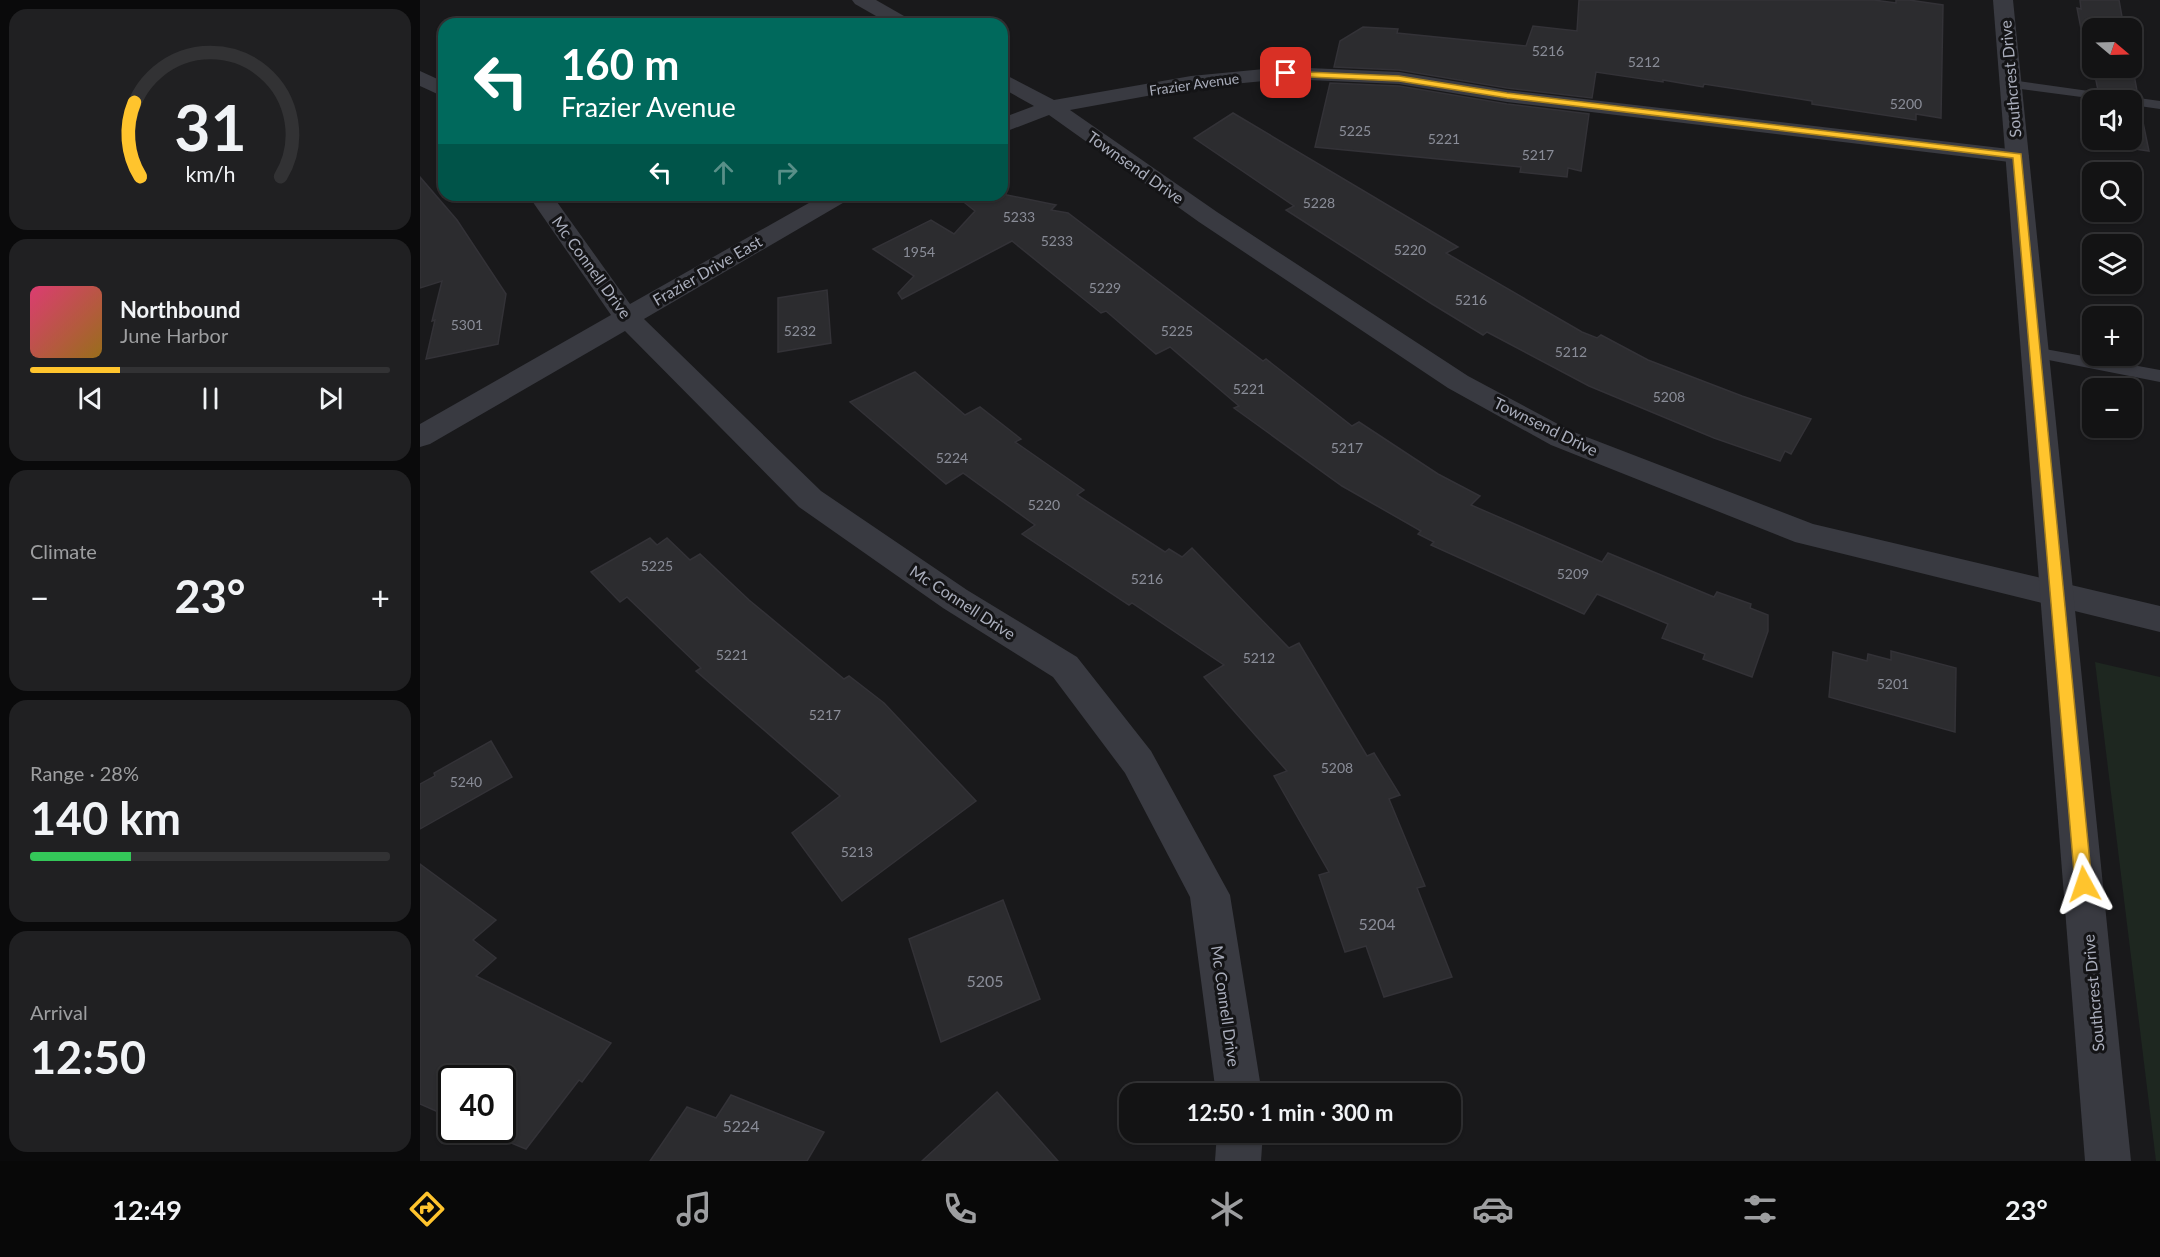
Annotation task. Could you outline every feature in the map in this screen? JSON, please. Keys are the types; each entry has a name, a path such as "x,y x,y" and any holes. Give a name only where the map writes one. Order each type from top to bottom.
{"street":[{"path":"862,0 894,18"},
{"name":"Southcrest Drive","path":"2003,0 2108,1161"},
{"name":"Frazier Avenue","path":"1051,107 1191,82 1286,73 1399,78 1507,96 2018,156"},
{"path":"420,77 438,88"},
{"name":"Townsend Drive","path":"1008,83 1051,107 1208,217 1458,382 1562,438 1806,534 2160,619"},
{"path":"1008,124 1051,107"},
{"name":"Mc Connell Drive","path":"544,201 626,317 810,499 955,599 1065,667 1138,762 1210,895 1237,1083"},
{"name":"Frazier Drive East","path":"420,437 829,201"},
{"path":"1238,1161 1239,1143"}],"lane":[{"path":"2011,84 2082,94"},
{"path":"2142,103 2160,105"},
{"path":"2034,352 2160,376"}],"shaded area":[{"path":"2095,662 2160,677 2160,1161 2156,1161"}],"building":[{"path":"1579,0 1874,0 1896,3 1896,0 1909,0 1943,5 1941,118 1916,114 1916,120 1704,84 1703,87 1596,72 1592,98 1507,88 1399,70 1334,67 1340,41 1363,27 1398,29 1397,33 1526,46 1533,26 1577,31"},
{"path":"2080,0 2119,0 2122,18 2082,18 2082,34 2077,8 2081,9"},
{"path":"2095,78 2135,78 2137,90 2098,90"},
{"path":"1330,83 1399,86 1507,104 1589,114 1581,171 1568,168 1567,177 1520,172 1521,167 1315,147"},
{"path":"1233,113 1458,247 1446,253 1582,332 1597,338 1601,335 1648,360 1742,396 1811,419 1791,454 1785,451 1780,461 1714,438 1589,386 1487,332 1483,335 1286,210 1294,206 1194,138"},
{"path":"2142,118 2149,151 2142,150"},
{"path":"420,177 438,198 438,201 441,201 457,220 506,294 498,344 426,359 442,281 420,288"},
{"path":"1008,195 1056,205 1051,210 1068,213 1263,361 1266,359 1352,426 1359,422 1438,474 1480,496 1471,505 1602,562 1608,553 1714,597 1717,592 1751,604 1750,608 1768,615 1768,631 1752,677 1703,659 1705,654 1662,638 1668,624 1597,594 1584,614 1431,545 1434,542 1418,534 1421,531 1342,486 1234,408 1239,406 1170,347 1156,354 1106,311 1101,313 1012,241 902,299 898,293 914,276 873,249 931,220 954,234 975,211 962,201 1008,201"},
{"path":"827,290 831,343 778,352 778,298"},
{"path":"915,372 965,415 980,407 1021,439 1015,442 1084,490 1077,495 1165,552 1169,549 1182,557 1192,548 1289,648 1299,643 1367,756 1374,753 1400,795 1389,799 1425,886 1417,888 1452,977 1384,997 1366,946 1345,952 1319,875 1329,872 1274,776 1287,771 1204,677 1224,665 1132,603 1129,605 1022,534 1035,525 963,473 946,484 850,402"},
{"path":"650,538 657,545 667,538 690,560 700,554 749,600 844,679 849,676 884,703 976,801 842,901 792,833 840,796 696,671 701,668 627,597 620,602 591,572"},
{"path":"1891,651 1956,668 1955,732 1829,697 1833,652 1867,661 1868,654 1891,660"},
{"path":"491,741 512,777 420,829 420,784 435,776 434,773"},
{"path":"420,864 496,920 473,940 496,958 476,976 611,1043 582,1082 579,1080 526,1149 511,1143 516,1143 516,1065 438,1065 438,1112 420,1104"},
{"path":"1003,900 1040,999 941,1042 909,939"},
{"path":"997,1092 1058,1161 922,1161"},
{"path":"731,1095 824,1132 807,1161 650,1161 687,1107 716,1118"}],"route":[{"path":"1286,73 1399,78 1507,96 2018,156 2084,884"}]}
